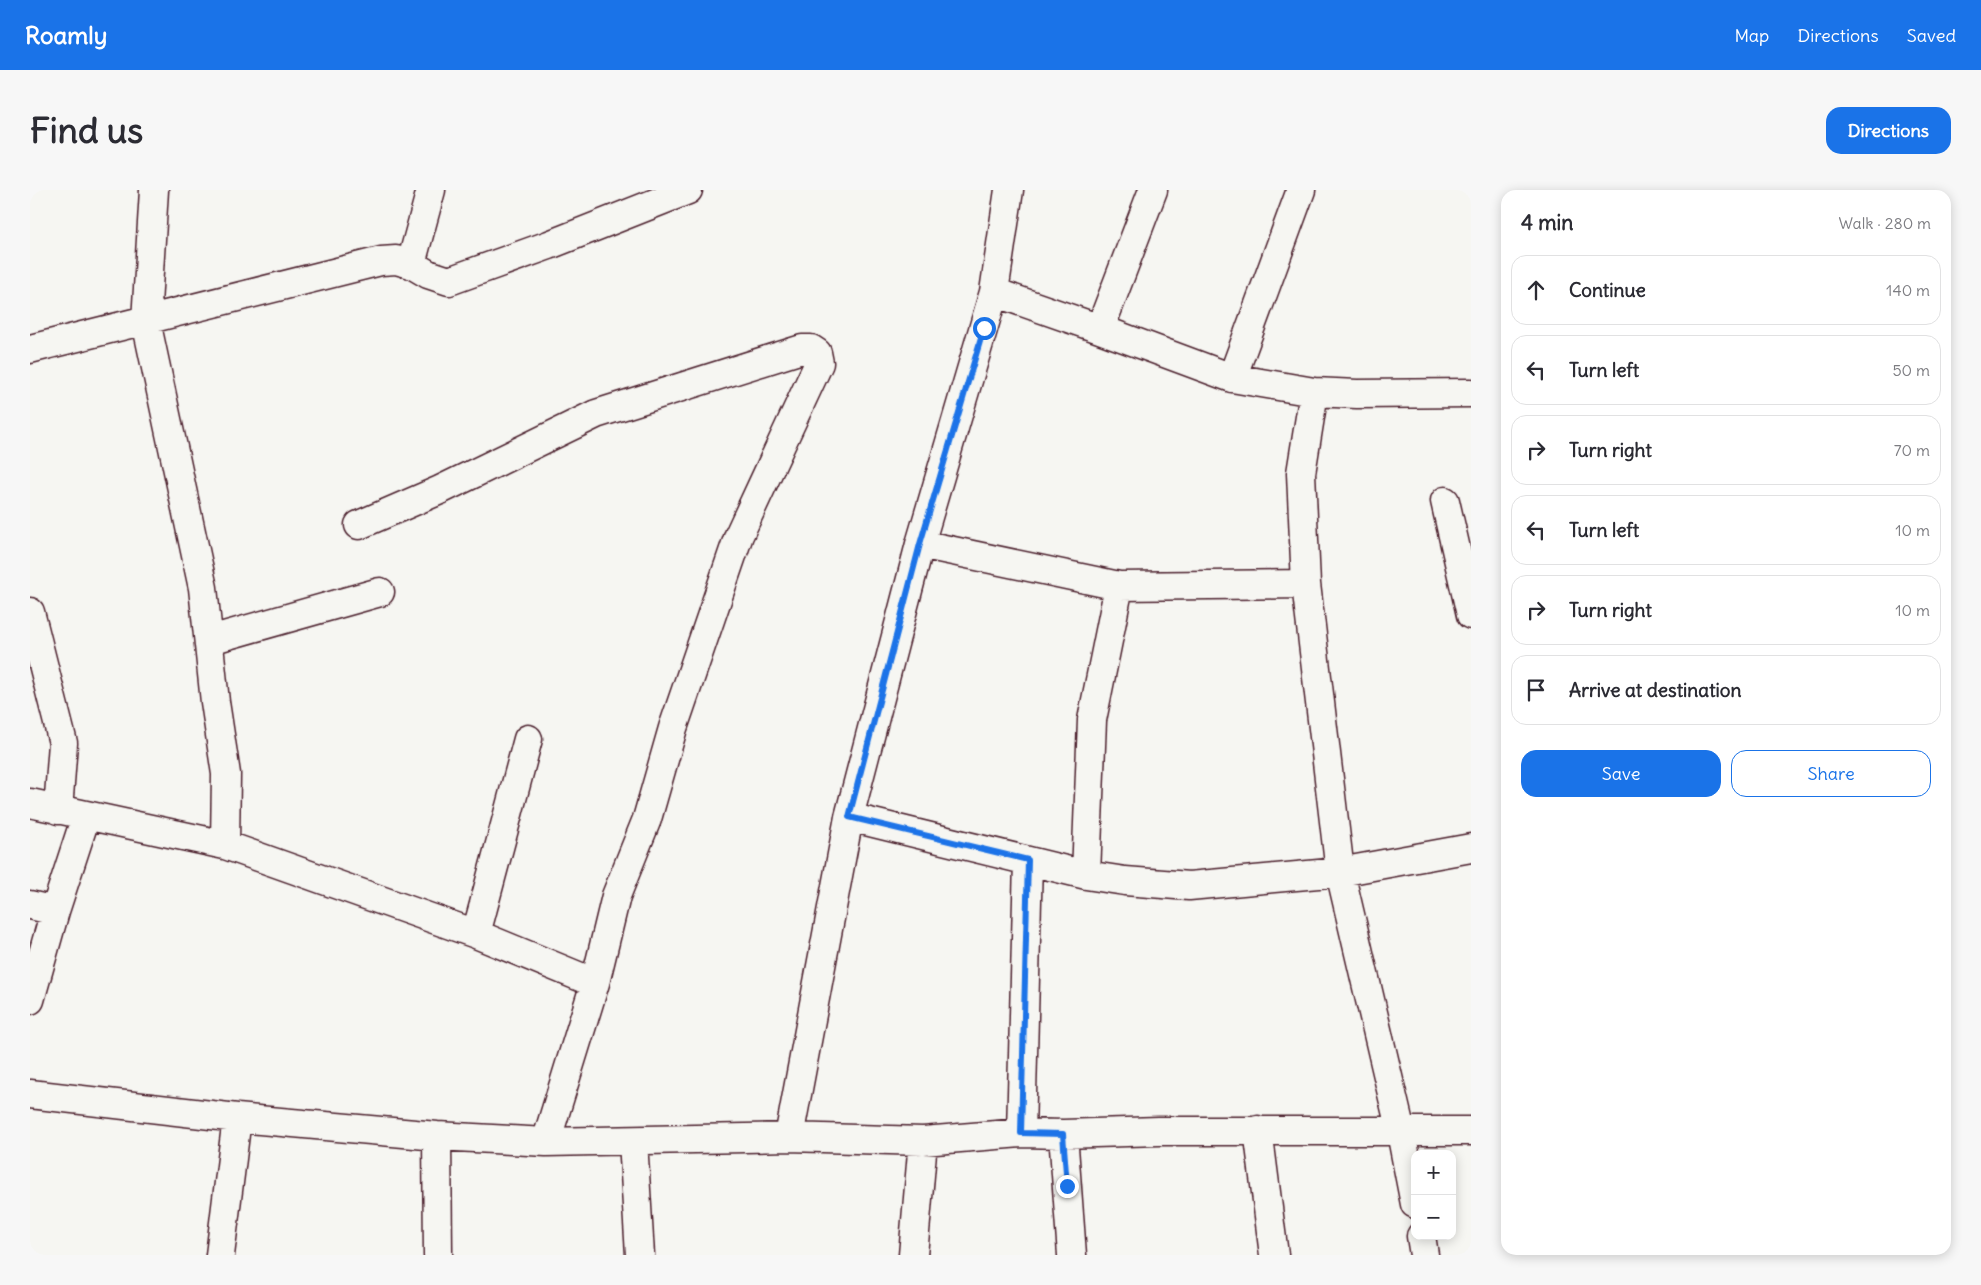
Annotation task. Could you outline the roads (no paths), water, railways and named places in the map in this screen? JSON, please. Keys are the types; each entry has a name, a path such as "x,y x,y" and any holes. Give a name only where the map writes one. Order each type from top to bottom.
{"street":[{"path":"154,190 146,321 203,588 210,640 215,702 226,774 225,845"},
{"path":"411,264 431,190"},
{"path":"30,349 381,261 396,260 411,264 428,274 449,281 549,245 688,190"},
{"path":"789,1137 849,817 920,544 994,292 1009,190"},
{"path":"1100,329 1152,190"},
{"path":"1232,378 1301,190"},
{"path":"994,292 1232,378 1314,392 1357,394 1471,392"},
{"path":"359,525 440,490 596,414 802,349 811,349 817,353 819,364 739,535 673,728 647,819 616,896 595,983 546,1142"},
{"path":"1314,392 1300,473 1306,584 1340,872 1401,1132 1413,1195"},
{"path":"1445,501 1471,615"},
{"path":"920,544 1118,586 1306,584"},
{"path":"1086,875 1092,720 1118,586"},
{"path":"210,640 380,592"},
{"path":"30,612 63,743 58,810"},
{"path":"476,934 528,739"},
{"path":"30,803 225,845 476,934 595,983"},
{"path":"30,1000 42,908 86,816"},
{"path":"849,817 1086,875 1125,881 1189,886 1340,872 1471,848"},
{"path":"1021,1133 1028,860"},
{"path":"30,1094 237,1118 438,1136 546,1142 789,1137 922,1140 1021,1133 1063,1134 1159,1131 1471,1131"},
{"path":"220,1255 237,1118"},
{"path":"1258,1130 1274,1255"},
{"path":"1063,1134 1072,1255"},
{"path":"438,1136 438,1255"},
{"path":"913,1255 922,1140"},
{"path":"633,1141 640,1255"},
{"path":"1422,1240 1424,1255"}]}
